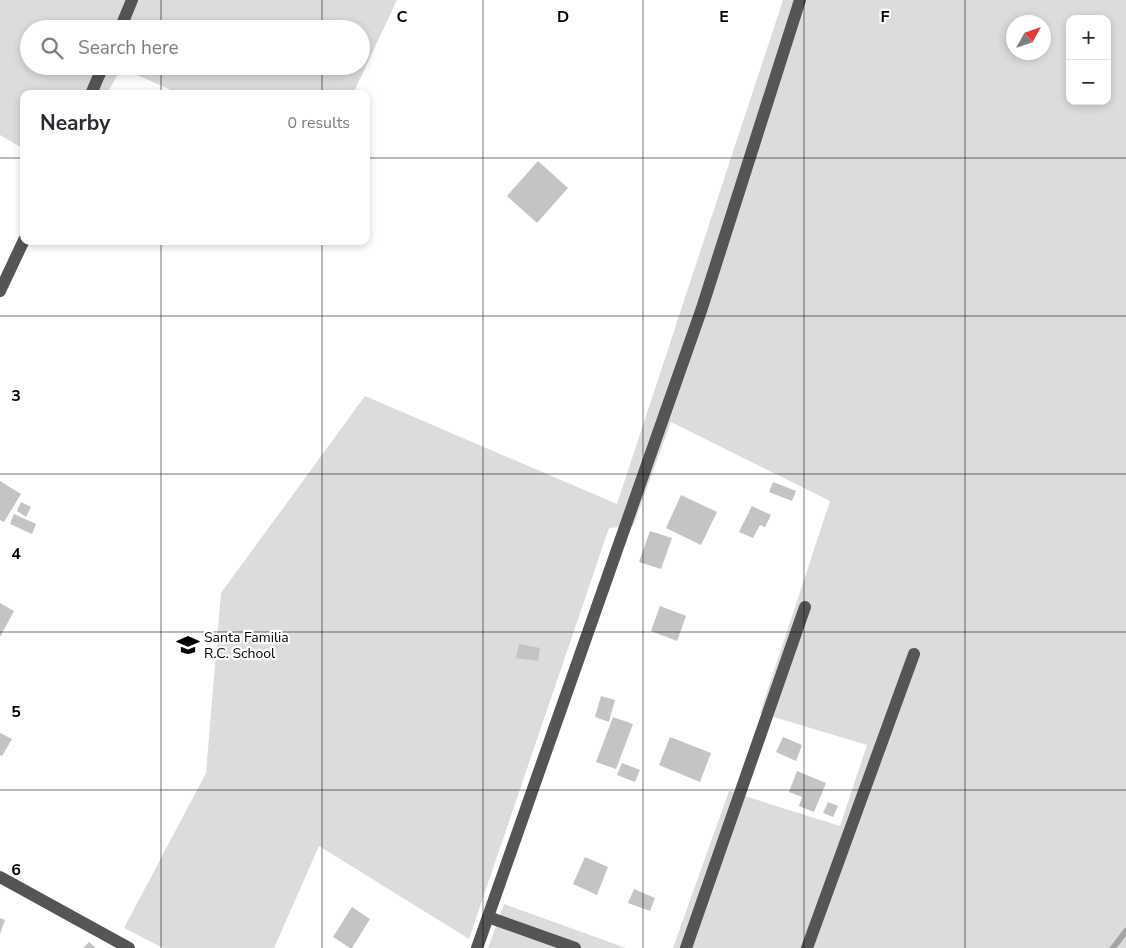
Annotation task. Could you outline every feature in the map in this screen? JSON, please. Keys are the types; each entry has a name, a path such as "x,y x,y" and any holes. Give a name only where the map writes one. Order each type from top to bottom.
{"street":[{"path":"124,20 132,0"},
{"path":"477,948 702,308 800,0"},
{"path":"93,90 99,75"},
{"path":"0,291 22,245"},
{"path":"686,948 805,607"},
{"path":"807,948 914,654"},
{"path":"0,877 129,948"},
{"path":"488,917 575,948"}],"shaded area":[{"path":"0,0 397,0 370,58 370,20 20,20 20,75 117,75 109,90 20,90 20,147 0,135"},
{"path":"783,0 1126,0 1126,948 673,948 729,791 840,826 867,745 760,713 830,501 671,422 633,526 609,528 469,939 319,846 274,948 163,948 124,928 206,773 221,593 365,396 617,504"},
{"path":"137,75 362,75 355,90 171,90"},
{"path":"504,904 626,948 488,948"}],"building":[{"path":"538,161 568,188 537,223 507,196"},
{"path":"0,481 21,494 4,522 0,520"},
{"path":"773,482 796,491 792,501 769,492"},
{"path":"681,495 717,512 701,545 666,528"},
{"path":"21,502 31,507 26,517 17,511"},
{"path":"752,506 771,515 765,527 760,525 753,538 739,532"},
{"path":"14,514 36,524 32,534 10,524"},
{"path":"650,531 672,538 661,569 639,562"},
{"path":"0,603 14,611 0,637"},
{"path":"660,606 686,616 677,641 651,631"},
{"path":"519,644 540,648 538,661 516,658"},
{"path":"601,696 615,700 609,722 595,717"},
{"path":"613,717 633,724 616,769 596,762"},
{"path":"0,733 12,739 2,756 0,755"},
{"path":"670,737 711,753 700,782 659,765"},
{"path":"783,737 802,745 796,761 776,752"},
{"path":"622,763 640,770 635,782 617,775"},
{"path":"797,771 826,783 814,812 799,806 802,797 789,792"},
{"path":"828,802 838,806 833,817 823,813"},
{"path":"585,857 608,867 597,895 573,884"},
{"path":"634,889 655,898 650,911 628,903"},
{"path":"352,907 370,919 352,948 350,948 333,937"},
{"path":"0,918 5,920 0,934"},
{"path":"89,942 96,948 83,948"}],"waterway":[{"path":"1113,948 1126,931"}],"place":[{"name":"Santa Familia R.C. School","path":"188,645"}]}
